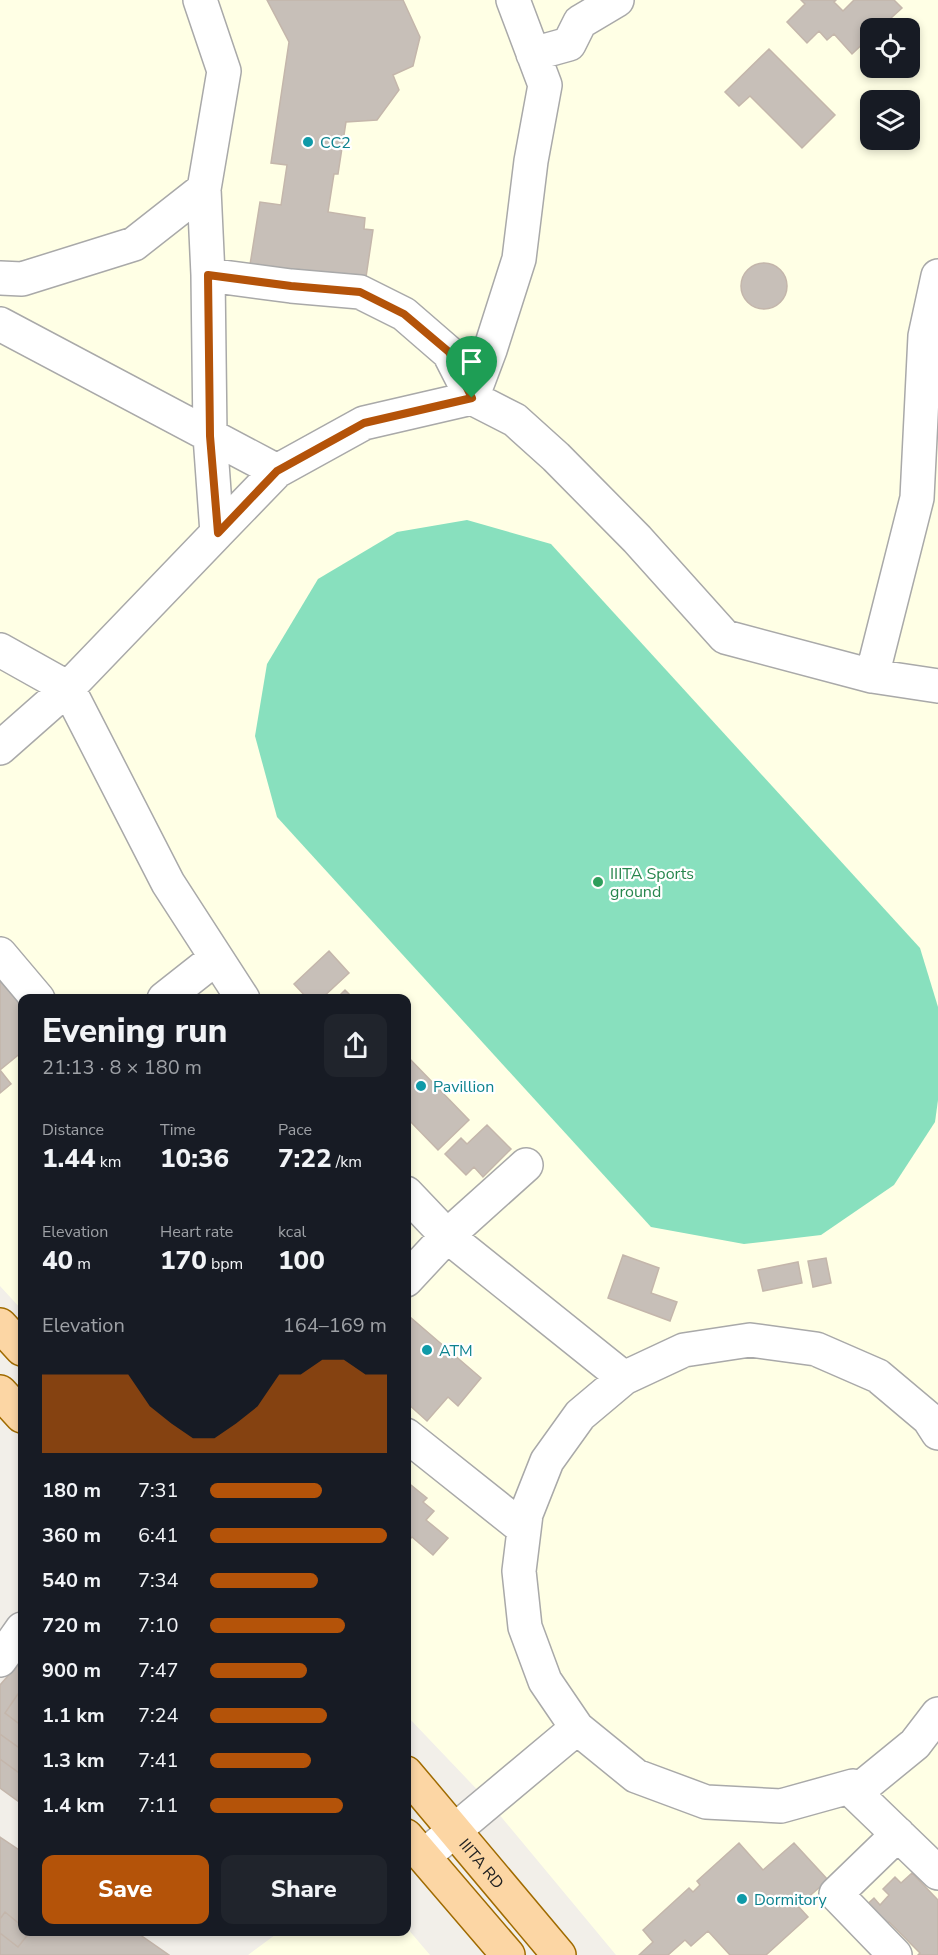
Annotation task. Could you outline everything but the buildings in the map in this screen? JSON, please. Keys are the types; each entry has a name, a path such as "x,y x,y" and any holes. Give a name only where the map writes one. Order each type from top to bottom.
{"main road":[{"path":"0,1325 18,1345"},
{"path":"0,1392 18,1412"},
{"name":"IIITA RD","path":"411,1779 559,1955"},
{"path":"415,1846 508,1955"}],"street":[{"path":"200,0 224,70 204,189 208,275 210,436 218,533"},
{"path":"472,398 519,259 531,161 545,85 513,0"},
{"path":"533,54 569,44 579,22 617,0"},
{"path":"0,278 22,279 135,244 204,189"},
{"path":"208,275 360,292 404,314 449,352 472,398 515,420 556,457 637,539 724,637 872,676 938,686"},
{"path":"872,676 917,498 938,276"},
{"path":"0,324 277,471"},
{"path":"0,748 68,688 277,471 364,423 472,398"},
{"path":"0,650 68,688 168,883 240,994"},
{"path":"0,954 35,994"},
{"path":"170,994 216,958"},
{"path":"411,1275 447,1236 526,1165"},
{"path":"411,1197 447,1236 624,1378"},
{"path":"938,1433 929,1419 878,1376 816,1348 750,1340 684,1350 624,1378 580,1415 547,1461 526,1514 519,1570 525,1627 545,1681 577,1728 636,1776 706,1802 781,1806 853,1786 855,1793 938,1873"},
{"path":"411,1439 524,1529"},
{"path":"0,1660 18,1635"},
{"path":"855,1793 915,1744 938,1714"},
{"path":"415,1846 454,1831 577,1728"},
{"path":"895,1955 836,1894 898,1834"}],"shaded area":[{"path":"0,0 938,0 938,1955 616,1955 488,1801 411,1720 411,994 18,994 18,1306 0,1286"},
{"path":"411,1933 430,1955 248,1955 274,1936 411,1936"}],"green space":[{"name":"IIITA Sports ground","path":"467,520 551,544 920,948 938,1007 938,1100 935,1122 894,1185 821,1235 744,1244 651,1227 277,817 255,736 267,664 318,579 397,532"}],"place":[{"name":"CC2","path":"308,142"},
{"name":"IIITA Sports ground","path":"598,882"},
{"name":"Pavillion","path":"421,1086"},
{"name":"ATM","path":"427,1350"},
{"name":"Dormitory","path":"742,1899"}],"route":[{"path":"208,275 360,292 404,314 449,352 472,398 364,423 277,471 218,533 210,436 208,275"}]}
